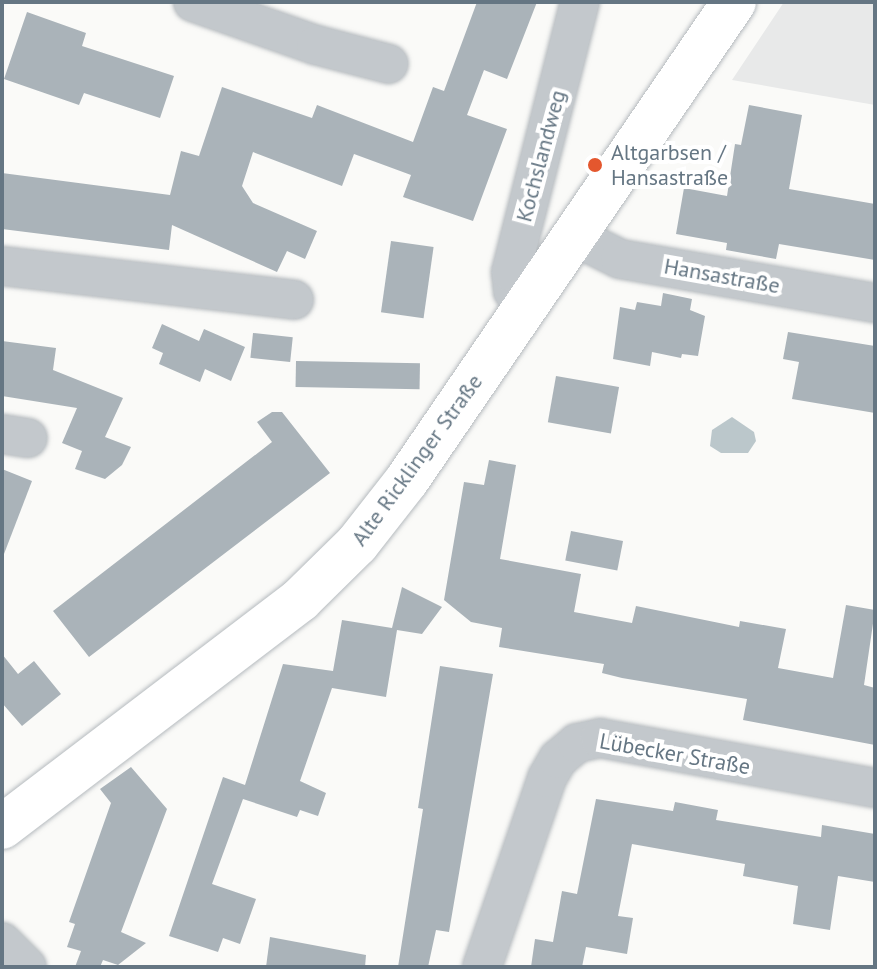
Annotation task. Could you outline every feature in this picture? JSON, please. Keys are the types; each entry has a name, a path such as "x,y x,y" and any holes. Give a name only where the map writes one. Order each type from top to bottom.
{"main road":[{"name":"Alte Ricklinger Straße","path":"2,827 300,600 357,544 407,480 734,2"}],"street":[{"path":"193,2 316,45 389,64"},
{"name":"Kochslandweg","path":"528,304 513,291 511,272 580,2"},
{"name":"Hansastraße","path":"574,236 620,259 875,303"},
{"path":"2,266 294,300"},
{"name":"Lübecker Straße","path":"482,967 547,778 558,759 577,743 600,738 875,788"},
{"path":"2,942 27,967"}],"shaded area":[{"path":"784,2 875,2 875,105 732,80"},
{"path":"732,417 754,432 756,441 748,453 721,453 710,446 712,430"}],"building":[{"path":"477,2 537,2 507,79 484,70 467,115 507,129 473,221 403,197 411,175 354,154 342,186 253,152 242,186 253,203 317,231 305,259 287,251 277,272 172,225 169,250 2,229 2,173 170,195 181,151 199,156 222,87 312,118 317,105 413,142 433,87 444,91"},
{"path":"27,12 86,33 82,46 174,76 160,118 84,93 79,105 4,79"},
{"path":"749,105 802,115 789,189 875,204 875,260 779,244 776,259 726,250 727,243 676,234 684,188 727,196 735,144 741,145"},
{"path":"391,241 434,247 424,318 381,312"},
{"path":"663,293 692,299 690,310 705,316 698,356 682,354 681,358 652,352 650,366 613,359 620,307 635,310 637,302 661,306"},
{"path":"162,324 199,341 204,329 245,347 231,381 205,369 200,382 159,364 163,353 152,348"},
{"path":"788,332 875,346 875,413 792,399 799,362 783,359"},
{"path":"253,333 293,337 290,362 250,358"},
{"path":"2,341 56,348 53,370 123,398 105,437 131,447 122,465 105,479 75,469 82,451 62,443 77,408 2,396"},
{"path":"296,361 420,363 420,389 296,387"},
{"path":"556,376 619,387 611,433 548,422"},
{"path":"272,412 282,412 330,473 89,657 53,611 272,442 257,422"},
{"path":"489,460 516,465 500,559 581,574 574,612 632,623 636,606 739,627 740,621 786,629 778,668 833,678 846,605 875,610 864,685 875,688 875,745 743,720 747,699 622,678 602,673 604,664 499,647 502,628 471,622 444,600 464,482 484,485"},
{"path":"2,469 32,481 4,554 2,554"},
{"path":"571,531 623,541 617,571 565,560"},
{"path":"402,587 442,607 422,634 397,630 386,697 332,688 300,781 326,793 318,816 300,810 297,817 243,799 212,884 256,899 240,944 223,938 218,952 169,936 223,777 245,785 283,664 333,671 342,620 392,628"},
{"path":"2,654 18,674 34,661 61,694 22,726 2,703"},
{"path":"440,666 493,674 449,932 436,930 428,967 398,967 423,809 418,808"},
{"path":"131,767 167,809 121,932 146,943 118,965 103,960 100,967 75,967 81,951 67,947 75,924 69,922 111,803 100,789"},
{"path":"596,799 673,811 675,802 718,810 716,820 821,837 822,825 875,834 875,882 838,876 830,930 793,924 798,886 743,876 745,864 632,844 618,916 633,918 627,954 586,947 582,967 531,967 535,939 553,942 562,891 577,894"},
{"path":"270,937 366,955 365,967 266,967"}],"place":[{"name":"Altgarbsen / Hansastraße","path":"595,165"}]}
